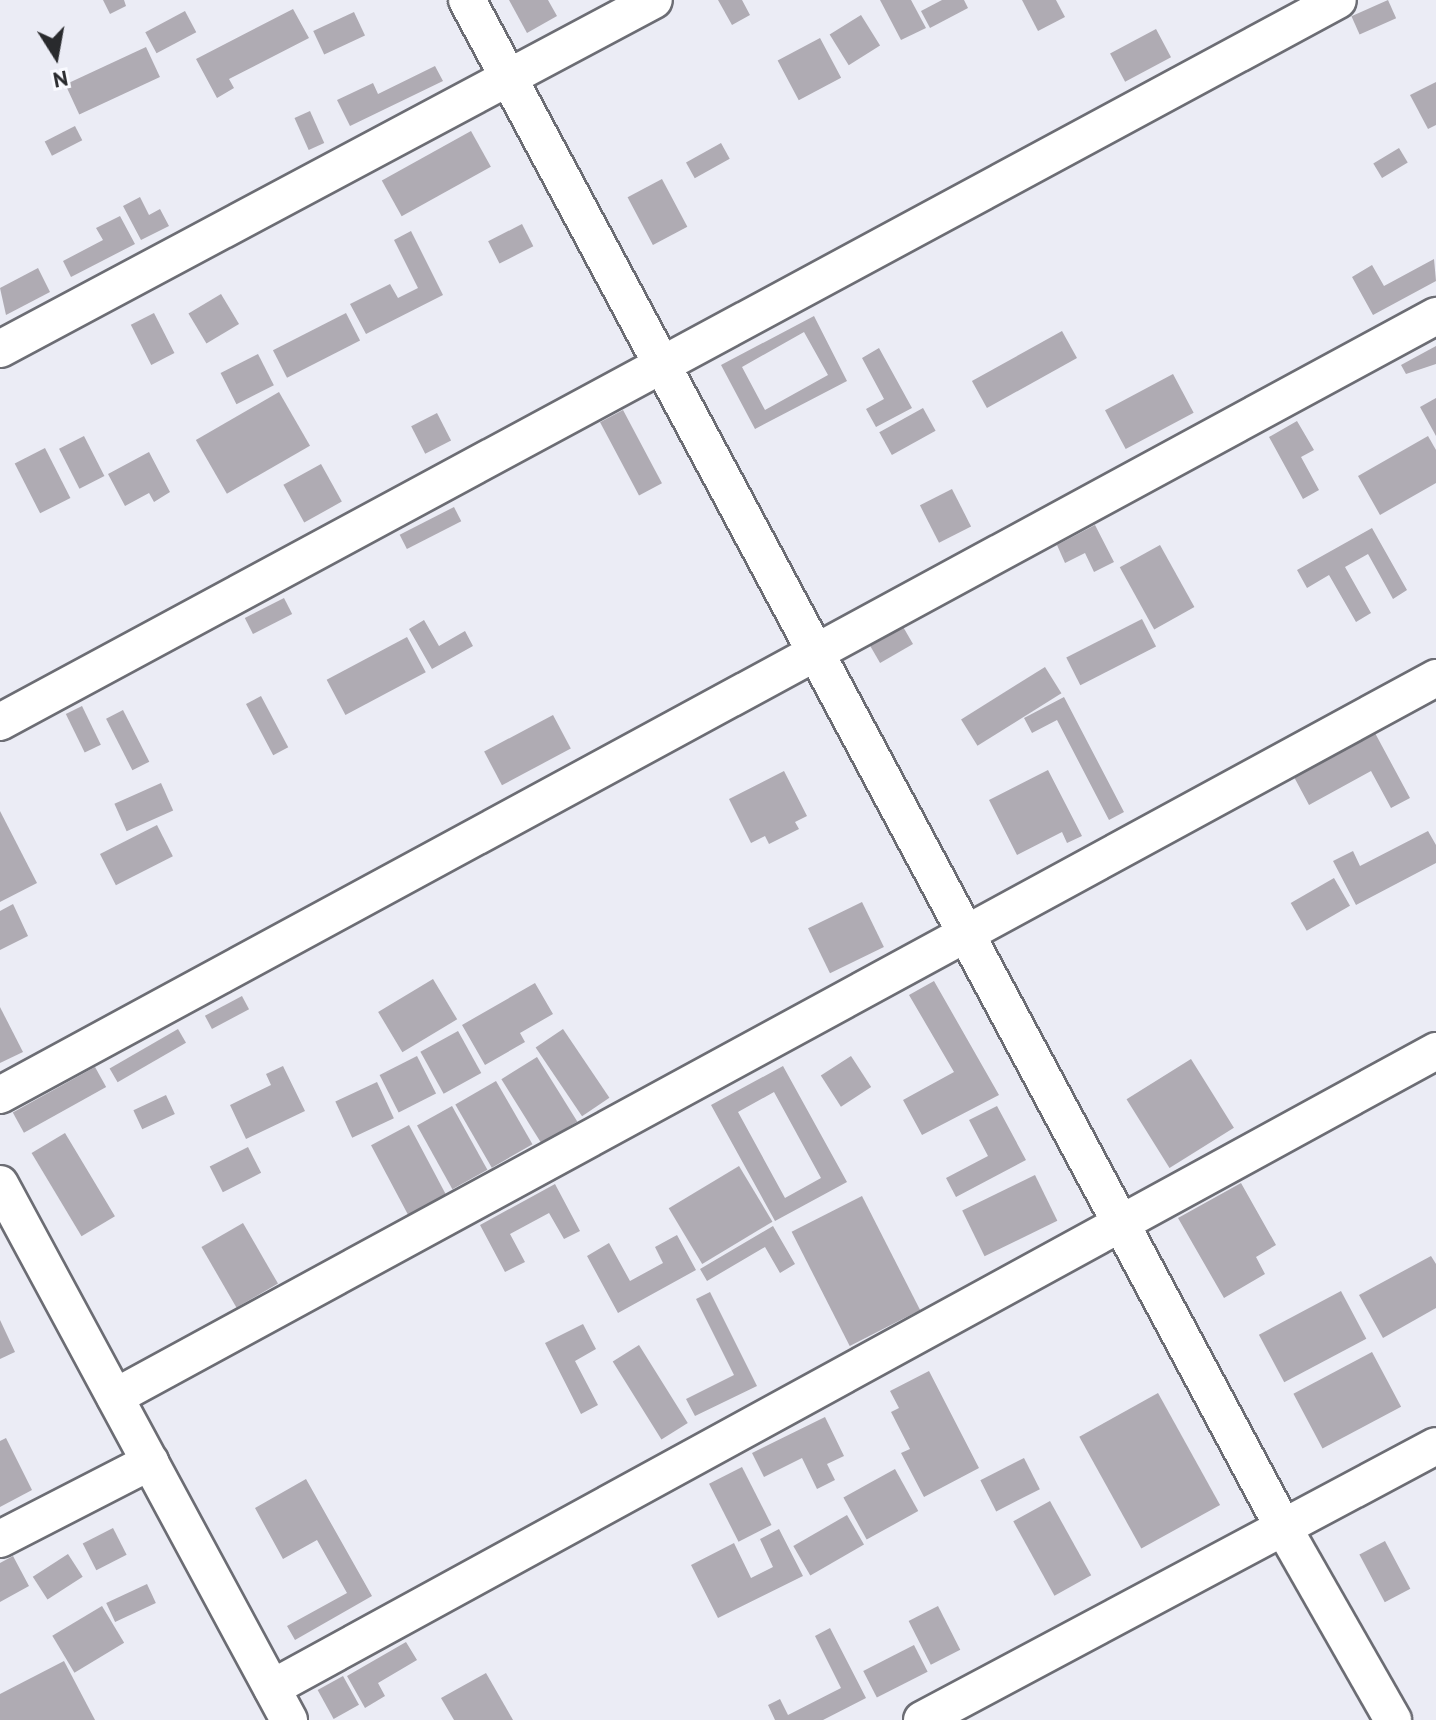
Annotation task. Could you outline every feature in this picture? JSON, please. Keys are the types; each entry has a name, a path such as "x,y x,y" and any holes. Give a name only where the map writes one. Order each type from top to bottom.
{"street":[{"path":"467,0 1283,1527 1393,1720"},
{"path":"0,349 654,0"},
{"path":"0,722 1338,0"},
{"path":"0,1095 1436,316"},
{"path":"115,1397 1436,678"},
{"path":"272,1688 1436,1051"},
{"path":"0,1184 289,1720"},
{"path":"922,1720 1436,1446"},
{"path":"0,1539 150,1462"}],"building":[{"path":"103,0 124,0 126,6 110,14"},
{"path":"509,0 548,0 557,16 527,33"},
{"path":"718,0 742,0 750,15 732,25"},
{"path":"880,0 911,0 926,28 901,40"},
{"path":"942,0 964,0 968,8 930,28 921,11"},
{"path":"1022,0 1056,0 1065,17 1038,31"},
{"path":"1388,0 1396,18 1360,35 1351,16"},
{"path":"293,9 309,38 229,79 234,88 217,98 196,59"},
{"path":"185,11 196,32 157,53 145,32"},
{"path":"354,12 365,36 324,55 313,31"},
{"path":"861,15 880,46 849,65 830,35"},
{"path":"1156,29 1171,57 1125,82 1110,53"},
{"path":"820,38 841,78 799,100 778,61"},
{"path":"146,47 160,77 79,115 65,85"},
{"path":"435,66 443,81 350,126 337,100 373,83 378,94"},
{"path":"1436,82 1436,125 1428,129 1410,95"},
{"path":"310,111 324,143 309,150 294,118"},
{"path":"75,126 82,140 52,156 45,141"},
{"path":"471,131 491,167 402,216 382,180"},
{"path":"721,143 730,159 695,178 686,162"},
{"path":"1399,148 1408,163 1382,178 1373,163"},
{"path":"662,179 687,227 653,245 628,197"},
{"path":"140,197 149,215 160,209 169,226 141,240 123,206"},
{"path":"120,216 135,244 71,277 63,261 103,240 96,228"},
{"path":"522,224 533,246 499,264 488,241"},
{"path":"411,231 443,295 366,334 350,304 390,284 398,298 418,288 394,240"},
{"path":"1434,259 1436,281 1373,315 1352,277 1372,265 1384,286"},
{"path":"38,268 50,292 6,315 0,288"},
{"path":"221,294 239,324 206,344 188,314"},
{"path":"154,313 174,353 151,365 131,325"},
{"path":"346,313 360,341 287,378 273,350"},
{"path":"814,316 847,381 755,429 721,365","holes":["804,332 828,375 765,410 742,367"]},
{"path":"1062,331 1077,358 987,408 972,381"},
{"path":"1436,346 1436,364 1406,374 1401,365"},
{"path":"879,348 912,408 876,427 866,409 884,399 862,358"},
{"path":"258,354 274,385 236,404 221,373"},
{"path":"1173,374 1194,413 1126,449 1105,410"},
{"path":"279,392 310,446 227,494 196,440"},
{"path":"1436,398 1436,436 1420,407"},
{"path":"923,408 936,431 892,455 879,432"},
{"path":"623,410 662,483 639,495 600,422"},
{"path":"437,413 451,441 425,454 411,426"},
{"path":"1297,421 1314,450 1301,457 1319,490 1303,499 1269,437"},
{"path":"84,436 104,476 79,489 59,449"},
{"path":"1428,436 1436,450 1436,483 1380,515 1358,476"},
{"path":"45,448 70,498 40,513 15,463"},
{"path":"149,452 170,492 154,502 149,493 125,506 108,474"},
{"path":"321,464 342,502 304,522 283,485"},
{"path":"952,489 971,526 939,543 920,505"},
{"path":"454,507 461,521 407,549 400,535"},
{"path":"1095,525 1114,562 1094,572 1085,553 1065,563 1057,545"},
{"path":"1372,528 1407,590 1393,599 1368,554 1345,567 1371,613 1356,622 1329,575 1307,588 1297,570"},
{"path":"1160,545 1194,607 1154,629 1120,567"},
{"path":"284,598 292,614 253,634 245,618"},
{"path":"1142,619 1156,647 1080,685 1066,658"},
{"path":"424,620 439,646 465,631 473,646 432,669 409,629"},
{"path":"902,625 913,644 880,663 869,644"},
{"path":"407,637 426,672 345,715 327,680"},
{"path":"1045,667 1061,693 977,746 961,719"},
{"path":"261,696 288,747 273,755 246,704"},
{"path":"1064,697 1124,812 1109,820 1057,720 1032,733 1024,718"},
{"path":"82,706 101,745 85,753 66,714"},
{"path":"123,710 149,762 132,770 106,719"},
{"path":"553,715 571,749 502,785 484,752"},
{"path":"1375,733 1410,798 1391,808 1371,771 1309,805 1294,777"},
{"path":"1048,770 1082,836 1067,843 1062,832 1017,855 989,800"},
{"path":"784,771 807,816 795,822 799,829 769,844 765,836 751,843 729,799"},
{"path":"161,783 173,810 127,831 114,804"},
{"path":"0,811 37,883 0,902"},
{"path":"157,825 173,856 116,885 100,854"},
{"path":"1428,831 1436,845 1436,863 1356,905 1333,861 1353,851 1360,866"},
{"path":"1334,878 1350,906 1307,931 1291,903"},
{"path":"862,902 884,947 830,973 808,928"},
{"path":"13,904 28,936 0,950 0,911"},
{"path":"433,979 457,1019 402,1052 378,1012"},
{"path":"934,981 999,1095 922,1135 903,1100 954,1072 909,995"},
{"path":"535,983 553,1014 520,1033 525,1042 485,1065 462,1025"},
{"path":"242,996 249,1009 212,1029 205,1016"},
{"path":"0,1007 23,1052 0,1063"},
{"path":"178,1029 186,1043 118,1082 110,1068"},
{"path":"563,1029 609,1098 582,1116 536,1047"},
{"path":"458,1031 481,1073 444,1094 420,1052"},
{"path":"417,1056 436,1093 399,1112 380,1075"},
{"path":"851,1056 871,1087 841,1107 821,1076"},
{"path":"537,1057 577,1121 542,1144 501,1079"},
{"path":"1191,1059 1234,1128 1169,1168 1127,1099"},
{"path":"283,1066 305,1111 246,1139 230,1105 271,1085 266,1074"},
{"path":"783,1066 847,1182 775,1221 711,1105","holes":["774,1092 821,1178 785,1198 738,1112"]},
{"path":"95,1067 106,1087 24,1133 13,1113"},
{"path":"496,1081 532,1144 492,1168 455,1104"},
{"path":"377,1082 394,1118 352,1138 335,1101"},
{"path":"166,1095 175,1114 142,1129 133,1110"},
{"path":"452,1106 487,1170 452,1189 417,1125"},
{"path":"997,1106 1026,1160 956,1197 946,1178 988,1156 969,1120"},
{"path":"409,1125 447,1196 409,1216 371,1145"},
{"path":"65,1133 115,1216 82,1236 32,1153"},
{"path":"248,1147 261,1173 223,1192 210,1167"},
{"path":"739,1166 772,1222 702,1264 669,1208"},
{"path":"1035,1175 1057,1221 985,1256 962,1211"},
{"path":"1241,1183 1276,1245 1256,1257 1265,1274 1224,1298 1178,1218"},
{"path":"555,1184 580,1231 564,1239 549,1213 510,1234 525,1262 505,1272 480,1225"},
{"path":"862,1196 920,1310 850,1346 792,1232"},
{"path":"243,1223 278,1284 236,1308 201,1247"},
{"path":"773,1226 795,1264 780,1273 765,1247 707,1281 700,1269"},
{"path":"677,1235 696,1270 618,1313 587,1256 609,1243 630,1281 663,1263 655,1247"},
{"path":"1431,1256 1436,1264 1436,1308 1383,1338 1359,1295"},
{"path":"1341,1291 1366,1339 1284,1382 1259,1335"},
{"path":"710,1292 757,1386 695,1416 686,1399 734,1375 696,1299"},
{"path":"0,1320 15,1352 0,1359"},
{"path":"583,1324 596,1349 575,1361 598,1405 581,1414 545,1343"},
{"path":"639,1345 688,1423 661,1439 613,1361"},
{"path":"1372,1352 1401,1407 1323,1449 1293,1394"},
{"path":"929,1371 979,1468 924,1497 901,1453 910,1449 891,1412 899,1408 890,1391"},
{"path":"1158,1393 1220,1505 1141,1549 1079,1437"},
{"path":"825,1417 844,1456 827,1464 835,1480 817,1489 802,1458 764,1477 752,1453"},
{"path":"6,1438 32,1490 0,1507 0,1441"},
{"path":"1024,1458 1040,1489 996,1511 980,1480"},
{"path":"742,1467 772,1525 739,1542 709,1484"},
{"path":"895,1469 918,1511 867,1540 843,1498"},
{"path":"306,1479 372,1596 295,1640 287,1626 347,1593 317,1540 283,1559 255,1508"},
{"path":"1050,1501 1091,1575 1054,1596 1013,1521"},
{"path":"847,1515 864,1544 810,1575 793,1546"},
{"path":"113,1528 127,1555 96,1570 83,1543"},
{"path":"779,1529 803,1576 718,1618 691,1565 734,1543 751,1578 773,1567 760,1539"},
{"path":"1385,1541 1410,1589 1385,1602 1359,1555"},
{"path":"68,1554 83,1577 47,1600 33,1577"},
{"path":"13,1556 29,1586 0,1602 0,1563"},
{"path":"147,1584 156,1603 115,1622 106,1603"},
{"path":"102,1606 124,1643 74,1673 52,1636"},
{"path":"938,1606 960,1650 931,1665 909,1621"},
{"path":"830,1628 866,1698 823,1720 775,1720 768,1705 780,1699 788,1715 841,1688 815,1636"},
{"path":"406,1642 417,1660 378,1683 385,1696 365,1708 347,1676"},
{"path":"914,1645 928,1672 877,1698 863,1671"},
{"path":"64,1661 95,1720 0,1720 0,1694"},
{"path":"486,1673 513,1720 454,1720 441,1698"},
{"path":"343,1676 359,1705 334,1719 318,1690"}]}
